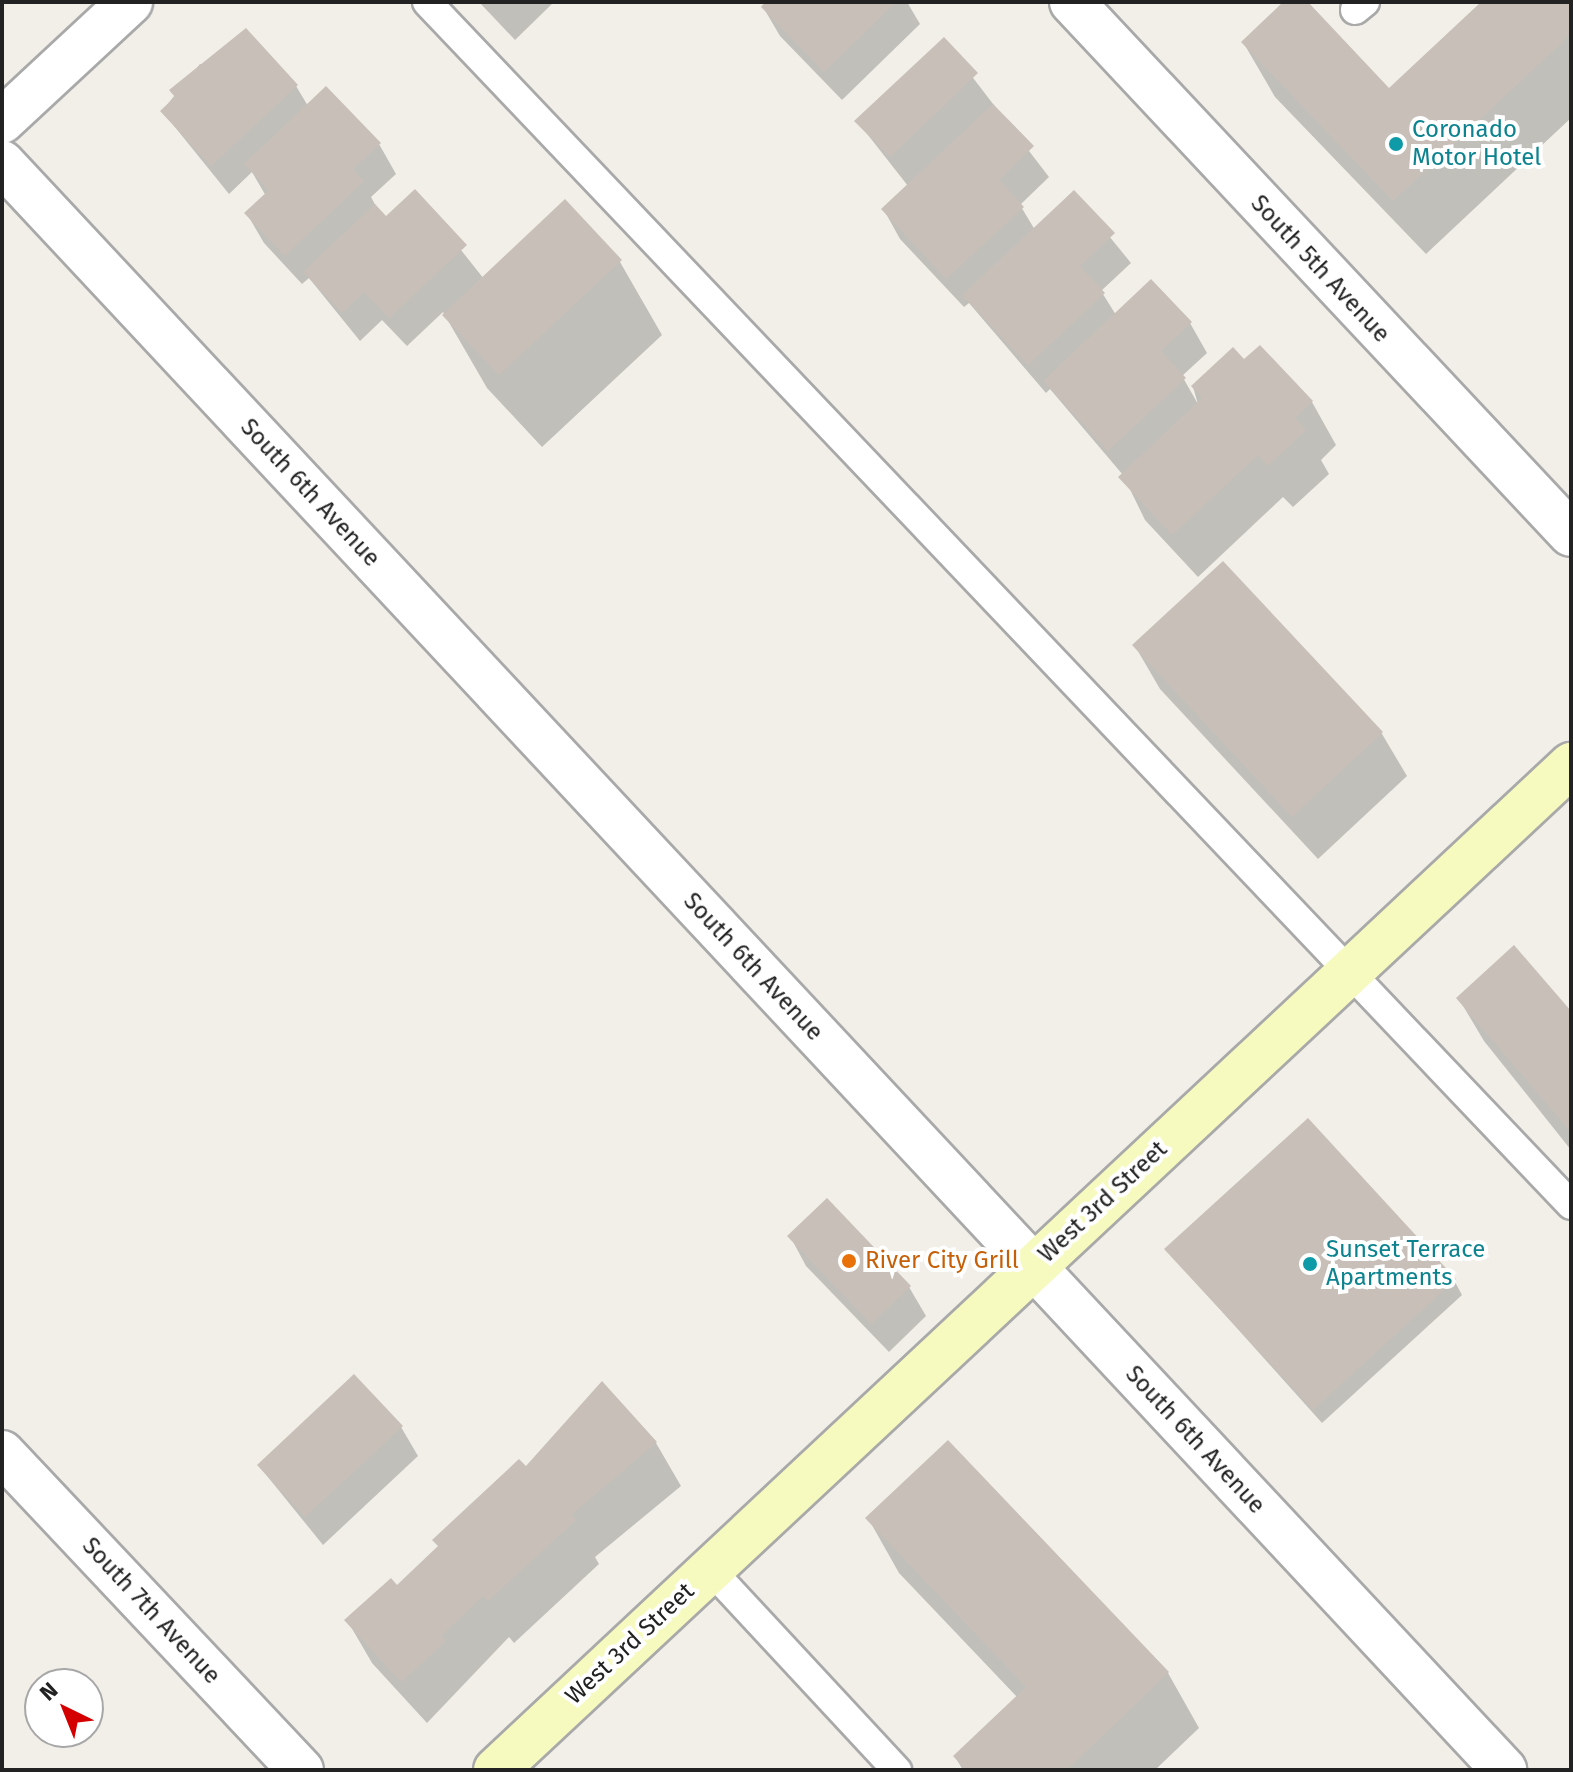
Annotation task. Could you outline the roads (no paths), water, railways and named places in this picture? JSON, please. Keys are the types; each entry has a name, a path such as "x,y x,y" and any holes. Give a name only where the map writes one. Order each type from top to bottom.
{"street":[{"path":"2,121 130,2"},
{"name":"South 5th Avenue","path":"1072,2 1571,534"},
{"name":"South 6th Avenue","path":"2,163 1504,1770"},
{"name":"West 3rd Street","path":"496,1770 1571,765"},
{"name":"South 7th Avenue","path":"2,1453 301,1770"}],"lane":[{"path":"427,2 1571,1205"},
{"path":"710,1569 897,1770"}],"place":[{"name":"Coronado Motor Hotel","path":"1396,144"},
{"name":"River City Grill","path":"849,1261"},
{"name":"Sunset Terrace Apartments","path":"1310,1264"}]}
